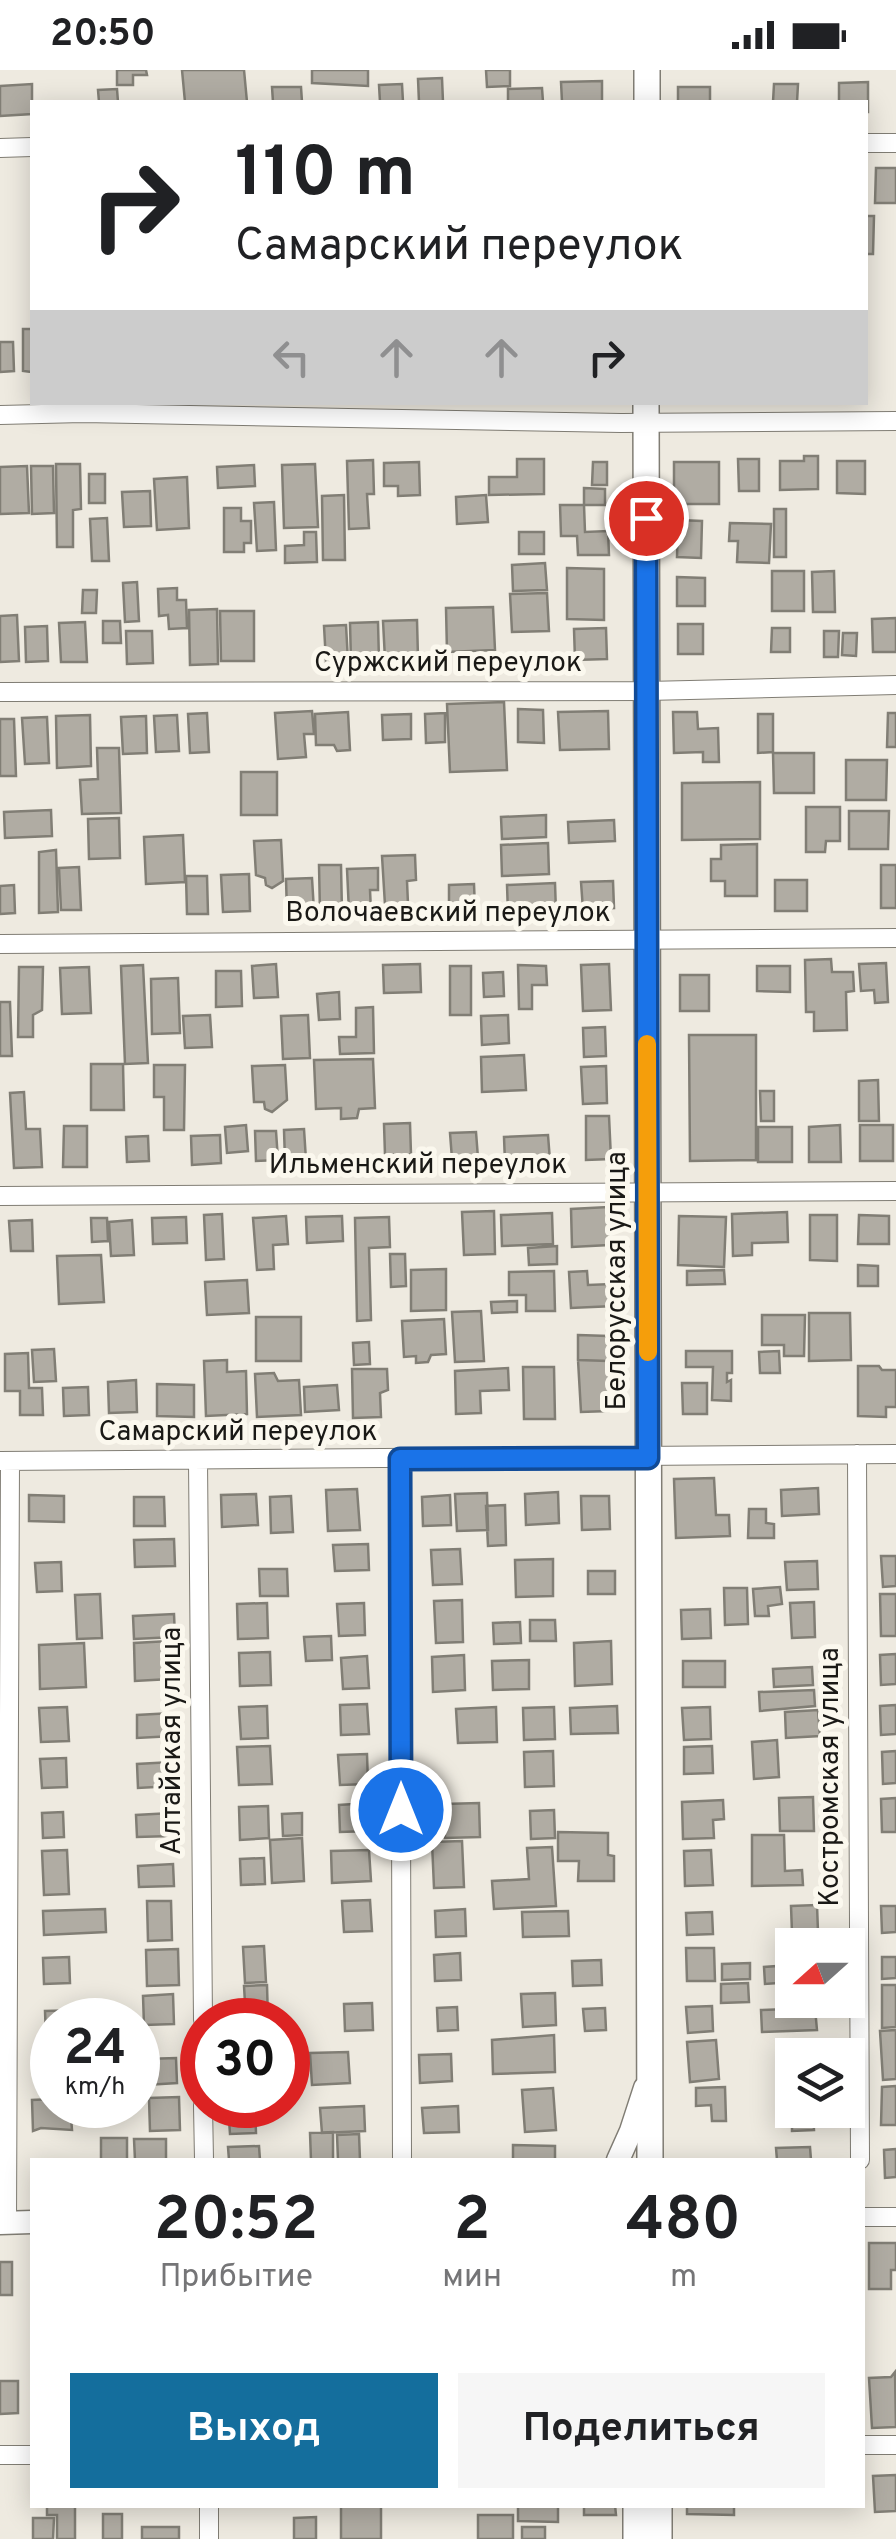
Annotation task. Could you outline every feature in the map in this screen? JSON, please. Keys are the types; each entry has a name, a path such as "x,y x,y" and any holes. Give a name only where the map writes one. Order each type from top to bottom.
{"main road":[{"path":"646,70 646,100"},
{"name":"Белорусская улица","path":"646,412 650,2158"},
{"path":"636,2508 636,2539"},
{"path":"659,2508 659,2539"}],"street":[{"path":"868,143 896,143"},
{"path":"0,148 30,148"},
{"path":"0,415 646,412 896,421"},
{"name":"Суржский переулок","path":"0,692 647,691 896,685"},
{"name":"Волочаевский переулок","path":"0,944 896,938"},
{"name":"Ильменский переулок","path":"0,1196 896,1191"},
{"name":"Костромская улица","path":"858,1454 860,2158"},
{"name":"Самарский переулок","path":"5,1461 896,1454"},
{"path":"400,1459 402,2158"},
{"path":"5,1461 3,2222 30,2222"},
{"name":"Алтайская улица","path":"198,1461 202,1998"},
{"path":"619,2158 650,2070"},
{"path":"203,2128 204,2158"},
{"path":"865,2217 896,2217"},
{"path":"865,2445 896,2445"},
{"path":"0,2455 30,2455"},
{"path":"209,2508 209,2539"}],"building":[{"path":"117,70 146,70 147,75 133,75 133,85 117,85"},
{"path":"182,70 244,70 247,100 185,100"},
{"path":"312,70 368,70 368,86 312,83"},
{"path":"486,70 510,70 510,86 487,87"},
{"path":"442,78 443,100 419,100 418,79"},
{"path":"602,81 602,100 562,100 561,82"},
{"path":"868,82 868,100 839,100 839,83"},
{"path":"32,84 30,114 0,116 0,86"},
{"path":"402,84 403,100 380,100 379,85"},
{"path":"774,84 798,84 797,100 773,100"},
{"path":"272,87 301,87 302,100 273,100"},
{"path":"678,87 710,87 710,100 678,100"},
{"path":"542,88 543,100 508,100 508,89"},
{"path":"117,89 118,100 99,100 98,90"},
{"path":"876,168 896,168 896,203 875,203"},
{"path":"868,216 874,216 873,254 868,254"},
{"path":"23,329 30,329 30,372 23,371"},
{"path":"0,342 13,342 14,371 0,372"},
{"path":"804,456 818,456 818,489 780,490 780,461 804,461"},
{"path":"517,459 544,459 544,494 489,495 489,477 517,477"},
{"path":"738,459 759,459 759,491 739,491"},
{"path":"373,460 374,494 367,494 369,528 349,529 347,461"},
{"path":"837,461 865,461 865,494 837,493"},
{"path":"419,462 420,495 398,496 398,486 384,486 384,463"},
{"path":"593,462 607,462 607,485 592,485"},
{"path":"674,462 719,462 719,504 674,504"},
{"path":"56,464 80,464 81,509 73,510 73,547 57,547"},
{"path":"315,464 318,527 284,528 282,465"},
{"path":"254,465 255,486 218,488 217,467"},
{"path":"27,466 29,513 0,514 0,467"},
{"path":"31,466 53,466 54,513 32,514"},
{"path":"89,474 105,474 105,503 89,503"},
{"path":"187,477 189,528 157,530 154,479"},
{"path":"584,488 605,489 605,505 584,505"},
{"path":"150,491 151,526 124,527 122,492"},
{"path":"344,495 345,560 323,560 322,496"},
{"path":"486,495 488,522 457,524 456,497"},
{"path":"274,502 276,550 257,551 254,503"},
{"path":"560,505 584,505 585,532 608,531 609,555 578,555 577,536 561,536"},
{"path":"224,508 241,508 241,521 251,521 251,543 244,543 244,552 224,552"},
{"path":"774,509 786,509 786,557 774,557"},
{"path":"107,518 109,561 92,561 90,519"},
{"path":"678,520 702,521 701,558 677,557"},
{"path":"730,523 771,524 769,563 737,562 738,541 729,541"},
{"path":"304,532 316,532 317,562 285,563 285,546 304,545"},
{"path":"519,532 544,532 544,554 519,554"},
{"path":"545,563 547,590 513,591 512,565"},
{"path":"567,568 604,569 604,620 567,619"},
{"path":"772,571 804,571 804,611 772,611"},
{"path":"834,571 835,612 813,612 812,572"},
{"path":"677,577 705,578 705,606 677,606"},
{"path":"137,582 139,621 125,622 123,583"},
{"path":"177,588 177,600 186,600 187,628 169,629 168,615 159,616 158,589"},
{"path":"83,590 97,590 96,613 82,613"},
{"path":"547,593 549,631 512,632 510,594"},
{"path":"493,607 495,650 447,652 446,608"},
{"path":"217,609 218,664 190,665 189,610"},
{"path":"220,611 254,611 254,661 221,661"},
{"path":"17,615 19,661 0,662 0,616"},
{"path":"896,618 896,652 873,652 872,619"},
{"path":"417,620 418,658 385,659 383,621"},
{"path":"103,621 120,621 121,643 103,643"},
{"path":"85,622 87,662 61,662 59,623"},
{"path":"378,622 379,661 351,662 350,623"},
{"path":"678,624 703,624 703,654 678,654"},
{"path":"346,625 348,661 326,662 324,626"},
{"path":"47,626 48,661 26,662 25,627"},
{"path":"606,628 607,659 575,660 574,629"},
{"path":"772,628 790,628 790,652 771,652"},
{"path":"126,631 152,631 153,663 127,664"},
{"path":"824,631 839,631 838,657 824,657"},
{"path":"843,633 857,633 856,656 842,655"},
{"path":"504,702 507,770 450,772 447,704"},
{"path":"518,709 543,710 544,743 518,742"},
{"path":"312,711 314,734 304,734 306,757 278,759 275,713"},
{"path":"608,711 609,749 560,750 558,712"},
{"path":"348,712 350,750 316,745 315,714"},
{"path":"673,712 697,712 698,729 718,728 719,762 703,762 703,752 674,753"},
{"path":"207,713 209,752 190,753 188,714"},
{"path":"445,713 445,742 426,743 425,714"},
{"path":"888,713 896,713 896,747 887,747"},
{"path":"411,714 411,739 383,740 382,715"},
{"path":"758,714 773,714 773,752 758,753"},
{"path":"90,715 91,766 57,768 56,716"},
{"path":"177,715 179,751 156,752 154,716"},
{"path":"146,716 147,753 123,754 121,717"},
{"path":"47,717 49,763 25,764 22,718"},
{"path":"0,719 14,719 16,776 0,776"},
{"path":"97,748 119,748 121,813 82,814 80,780 98,779"},
{"path":"773,753 814,753 814,793 774,793"},
{"path":"846,760 887,760 886,800 846,800"},
{"path":"241,772 277,772 277,815 241,815"},
{"path":"760,782 760,839 682,840 682,783"},
{"path":"806,807 840,807 840,841 826,841 825,852 806,852"},
{"path":"51,810 52,836 5,838 4,812"},
{"path":"849,811 889,811 888,849 849,849"},
{"path":"546,815 546,837 502,839 501,817"},
{"path":"119,818 120,858 89,859 88,819"},
{"path":"614,820 615,841 569,843 568,822"},
{"path":"183,835 185,882 146,884 144,837"},
{"path":"281,840 283,881 272,888 266,885 265,878 256,875 254,841"},
{"path":"548,843 549,874 502,876 501,845"},
{"path":"757,844 757,896 725,896 725,881 711,881 711,859 721,859 721,845"},
{"path":"56,850 58,912 39,913 39,852"},
{"path":"415,855 416,880 407,881 408,904 385,905 382,856"},
{"path":"319,865 341,865 342,912 320,913"},
{"path":"881,865 896,865 896,908 881,908"},
{"path":"79,867 81,910 61,910 59,868"},
{"path":"378,868 378,890 370,890 371,911 349,912 347,869"},
{"path":"249,874 250,911 223,912 221,875"},
{"path":"186,876 207,876 208,914 187,914"},
{"path":"312,878 314,911 287,913 286,879"},
{"path":"775,880 807,880 807,911 775,911"},
{"path":"613,881 614,908 583,910 581,882"},
{"path":"555,883 556,912 508,914 507,885"},
{"path":"474,884 475,909 449,910 449,885"},
{"path":"14,885 15,913 0,914 0,886"},
{"path":"831,959 832,972 853,972 854,991 846,992 847,1030 814,1031 814,1012 806,1012 805,960"},
{"path":"886,963 888,1002 875,1003 874,990 861,991 859,964"},
{"path":"276,964 278,997 254,998 252,966"},
{"path":"420,964 421,992 384,993 383,965"},
{"path":"609,964 611,1010 583,1011 581,965"},
{"path":"143,965 148,1063 125,1064 121,966"},
{"path":"518,965 546,966 547,985 532,985 532,1009 519,1009"},
{"path":"450,966 471,966 471,1015 450,1015"},
{"path":"757,966 790,966 790,992 757,991"},
{"path":"19,967 43,967 42,1010 33,1015 33,1037 18,1037"},
{"path":"89,967 91,1013 62,1014 60,968"},
{"path":"216,971 241,971 242,1006 216,1007"},
{"path":"503,972 504,996 484,997 483,973"},
{"path":"680,975 709,975 709,1011 680,1011"},
{"path":"178,978 180,1033 152,1034 151,979"},
{"path":"339,992 340,1019 319,1020 317,994"},
{"path":"0,1002 10,1002 12,1056 0,1056"},
{"path":"373,1007 374,1053 340,1054 339,1037 356,1037 356,1008"},
{"path":"210,1015 212,1047 185,1048 183,1016"},
{"path":"308,1015 310,1058 283,1059 281,1016"},
{"path":"508,1015 509,1043 482,1045 481,1016"},
{"path":"605,1027 606,1056 584,1057 583,1028"},
{"path":"689,1035 756,1035 756,1160 690,1161"},
{"path":"524,1055 526,1090 482,1092 481,1057"},
{"path":"373,1059 375,1108 359,1109 357,1118 341,1119 341,1108 316,1109 314,1060"},
{"path":"91,1064 123,1064 124,1110 91,1110"},
{"path":"154,1065 185,1065 184,1130 164,1130 164,1097 154,1097"},
{"path":"285,1065 287,1100 272,1112 265,1109 264,1102 254,1102 252,1066"},
{"path":"606,1066 607,1103 583,1104 581,1067"},
{"path":"878,1080 879,1121 859,1121 859,1081"},
{"path":"760,1091 774,1091 774,1121 761,1121"},
{"path":"24,1092 26,1129 40,1129 42,1167 14,1168 10,1093"},
{"path":"586,1116 609,1116 611,1159 586,1160"},
{"path":"410,1123 411,1154 385,1155 384,1124"},
{"path":"246,1125 248,1151 227,1153 225,1127"},
{"path":"840,1125 841,1162 809,1162 809,1127"},
{"path":"860,1125 893,1125 893,1161 860,1161"},
{"path":"64,1126 87,1126 87,1167 63,1167"},
{"path":"758,1127 792,1127 792,1162 758,1162"},
{"path":"304,1129 306,1160 285,1161 284,1130"},
{"path":"255,1131 276,1131 278,1160 256,1161"},
{"path":"476,1132 478,1158 452,1159 450,1133"},
{"path":"220,1135 221,1163 192,1165 191,1136"},
{"path":"548,1135 550,1161 505,1163 504,1137"},
{"path":"148,1136 149,1161 127,1162 126,1137"},
{"path":"608,1207 609,1245 572,1247 571,1209"},
{"path":"494,1211 495,1254 464,1255 462,1212"},
{"path":"787,1212 788,1242 752,1243 752,1255 733,1256 732,1214"},
{"path":"552,1213 553,1244 502,1246 501,1215"},
{"path":"222,1214 224,1259 206,1260 204,1215"},
{"path":"810,1215 837,1215 837,1261 810,1260"},
{"path":"859,1215 889,1216 889,1244 858,1244"},
{"path":"286,1216 288,1244 273,1245 274,1269 257,1270 253,1218"},
{"path":"342,1216 343,1241 307,1243 306,1217"},
{"path":"679,1216 726,1217 724,1267 678,1265"},
{"path":"186,1217 187,1243 153,1244 152,1218"},
{"path":"389,1217 390,1247 369,1248 371,1320 357,1321 355,1218"},
{"path":"91,1218 107,1218 108,1241 92,1242"},
{"path":"32,1220 33,1251 11,1251 9,1221"},
{"path":"132,1220 134,1255 111,1256 109,1222"},
{"path":"557,1246 557,1264 529,1265 528,1248"},
{"path":"390,1254 405,1254 406,1286 391,1287"},
{"path":"101,1255 104,1302 59,1304 57,1256"},
{"path":"858,1265 878,1266 878,1286 858,1286"},
{"path":"446,1269 446,1310 411,1311 411,1270"},
{"path":"724,1270 725,1284 687,1285 687,1271"},
{"path":"554,1271 555,1311 526,1311 526,1295 509,1295 509,1272"},
{"path":"587,1271 588,1285 612,1284 614,1306 571,1308 569,1272"},
{"path":"247,1280 249,1313 207,1315 205,1282"},
{"path":"517,1301 517,1312 492,1313 491,1302"},
{"path":"481,1311 484,1361 455,1362 452,1312"},
{"path":"809,1313 850,1313 851,1360 809,1361"},
{"path":"762,1315 805,1315 804,1356 784,1356 784,1345 762,1345"},
{"path":"256,1317 301,1317 301,1361 256,1361"},
{"path":"444,1319 446,1354 431,1355 428,1362 416,1363 416,1356 404,1357 402,1321"},
{"path":"578,1335 608,1336 608,1361 578,1360"},
{"path":"369,1342 370,1364 354,1365 353,1343"},
{"path":"54,1349 56,1381 34,1382 32,1350"},
{"path":"686,1351 732,1351 732,1373 727,1373 731,1401 712,1400 713,1367 686,1367"},
{"path":"779,1351 780,1373 760,1373 759,1352"},
{"path":"28,1353 29,1388 42,1388 43,1415 20,1415 20,1391 5,1391 5,1354"},
{"path":"227,1360 227,1372 246,1371 247,1414 206,1416 204,1361"},
{"path":"578,1360 608,1361 609,1411 581,1412"},
{"path":"858,1366 896,1370 896,1407 886,1407 886,1417 858,1416"},
{"path":"523,1367 554,1367 555,1419 524,1419"},
{"path":"508,1368 509,1390 480,1391 481,1413 456,1414 455,1371"},
{"path":"352,1369 387,1369 388,1390 380,1393 381,1417 353,1418"},
{"path":"274,1373 278,1381 299,1380 301,1415 257,1417 255,1374"},
{"path":"136,1380 137,1412 109,1413 108,1382"},
{"path":"682,1383 707,1383 707,1414 683,1414"},
{"path":"157,1384 194,1385 194,1417 157,1416"},
{"path":"337,1385 339,1410 305,1412 304,1387"},
{"path":"88,1387 89,1415 64,1416 63,1388"},
{"path":"714,1478 716,1515 729,1515 730,1536 676,1538 674,1479"},
{"path":"818,1488 819,1514 782,1516 781,1490"},
{"path":"357,1489 360,1530 328,1531 326,1490"},
{"path":"558,1492 559,1523 526,1525 525,1494"},
{"path":"487,1493 488,1530 457,1531 455,1494"},
{"path":"256,1494 258,1525 222,1527 221,1495"},
{"path":"29,1495 64,1496 64,1522 29,1521"},
{"path":"450,1495 451,1525 423,1526 422,1497"},
{"path":"291,1496 293,1532 271,1533 270,1497"},
{"path":"581,1496 609,1496 610,1529 582,1530"},
{"path":"134,1497 164,1497 165,1526 134,1526"},
{"path":"505,1505 506,1545 488,1546 486,1506"},
{"path":"749,1509 766,1509 766,1523 774,1524 774,1538 748,1538"},
{"path":"174,1539 175,1566 135,1567 134,1540"},
{"path":"368,1544 369,1570 335,1571 333,1545"},
{"path":"460,1549 462,1584 433,1585 431,1550"},
{"path":"881,1556 896,1556 896,1586 883,1587"},
{"path":"553,1559 553,1596 516,1597 515,1560"},
{"path":"817,1561 818,1589 787,1590 785,1562"},
{"path":"61,1562 62,1591 37,1592 35,1563"},
{"path":"259,1569 287,1569 288,1596 260,1596"},
{"path":"588,1571 615,1571 615,1594 588,1594"},
{"path":"780,1587 782,1604 768,1606 769,1616 755,1616 753,1589"},
{"path":"724,1588 747,1588 748,1624 725,1625"},
{"path":"100,1594 102,1638 77,1639 75,1595"},
{"path":"880,1594 896,1594 896,1636 881,1636"},
{"path":"462,1600 463,1642 436,1643 434,1601"},
{"path":"814,1602 815,1637 792,1638 790,1603"},
{"path":"267,1603 268,1638 238,1639 237,1604"},
{"path":"364,1603 365,1635 339,1636 337,1604"},
{"path":"710,1609 711,1638 682,1639 681,1610"},
{"path":"174,1614 175,1637 134,1639 133,1616"},
{"path":"530,1620 555,1620 556,1641 530,1641"},
{"path":"520,1622 521,1643 494,1644 493,1623"},
{"path":"331,1636 332,1660 306,1661 304,1637"},
{"path":"169,1641 170,1679 135,1681 134,1643"},
{"path":"611,1641 612,1684 575,1686 574,1643"},
{"path":"84,1643 86,1687 40,1689 39,1645"},
{"path":"270,1652 271,1685 240,1686 239,1653"},
{"path":"896,1654 896,1684 881,1685 880,1655"},
{"path":"464,1655 465,1690 433,1692 432,1657"},
{"path":"367,1656 369,1688 343,1689 341,1658"},
{"path":"529,1660 529,1689 493,1690 492,1661"},
{"path":"683,1661 725,1661 725,1687 683,1687"},
{"path":"812,1667 813,1685 774,1687 773,1669"},
{"path":"814,1690 815,1706 760,1711 759,1692"},
{"path":"367,1704 369,1734 341,1735 340,1705"},
{"path":"896,1705 896,1734 881,1735 880,1706"},
{"path":"267,1706 268,1738 241,1739 239,1707"},
{"path":"617,1706 618,1733 571,1734 570,1708"},
{"path":"67,1707 69,1741 41,1742 39,1708"},
{"path":"496,1707 497,1742 458,1743 456,1709"},
{"path":"554,1707 555,1739 524,1740 523,1708"},
{"path":"710,1707 711,1739 684,1740 682,1708"},
{"path":"818,1710 820,1736 786,1738 785,1712"},
{"path":"172,1713 173,1736 137,1738 137,1715"},
{"path":"777,1740 779,1777 754,1779 752,1742"},
{"path":"270,1746 272,1784 239,1785 237,1747"},
{"path":"712,1746 713,1773 684,1774 684,1747"},
{"path":"553,1751 554,1786 525,1787 524,1752"},
{"path":"896,1751 896,1783 883,1784 882,1752"},
{"path":"367,1754 368,1784 340,1785 338,1755"},
{"path":"66,1758 67,1787 42,1788 40,1759"},
{"path":"172,1762 173,1786 138,1788 137,1764"},
{"path":"813,1797 814,1831 780,1831 779,1798"},
{"path":"896,1798 896,1832 882,1832 881,1799"},
{"path":"723,1800 724,1819 713,1820 714,1838 683,1839 682,1802"},
{"path":"369,1803 370,1831 340,1832 339,1805"},
{"path":"479,1803 480,1837 445,1838 444,1804"},
{"path":"268,1806 269,1838 240,1840 239,1807"},
{"path":"554,1810 555,1838 531,1839 530,1811"},
{"path":"63,1812 64,1837 43,1838 42,1813"},
{"path":"171,1813 172,1836 137,1837 136,1815"},
{"path":"302,1813 302,1835 283,1836 282,1814"},
{"path":"558,1832 608,1833 608,1855 614,1856 614,1881 578,1881 579,1861 558,1861"},
{"path":"752,1835 784,1835 785,1871 802,1870 803,1885 752,1886"},
{"path":"302,1838 304,1881 272,1883 270,1840"},
{"path":"462,1841 464,1887 434,1888 432,1842"},
{"path":"552,1847 556,1906 494,1909 492,1881 529,1879 527,1848"},
{"path":"67,1850 69,1894 44,1895 42,1851"},
{"path":"369,1850 371,1881 332,1883 331,1851"},
{"path":"711,1850 713,1885 685,1886 684,1851"},
{"path":"264,1858 265,1884 241,1885 240,1859"},
{"path":"173,1864 174,1886 139,1887 138,1866"},
{"path":"370,1900 372,1931 344,1932 342,1901"},
{"path":"147,1901 171,1901 172,1940 148,1941"},
{"path":"817,1905 818,1928 792,1928 791,1906"},
{"path":"881,1906 896,1906 896,1932 882,1933"},
{"path":"105,1909 106,1932 44,1935 43,1911"},
{"path":"465,1909 466,1936 436,1937 435,1911"},
{"path":"568,1911 569,1936 523,1937 522,1912"},
{"path":"712,1912 713,1934 687,1935 686,1913"},
{"path":"264,1946 266,1982 245,1983 243,1947"},
{"path":"686,1948 714,1948 715,1981 687,1981"},
{"path":"178,1949 179,1985 147,1986 146,1950"},
{"path":"460,1953 461,1980 435,1981 434,1955"},
{"path":"69,1957 70,1983 44,1984 43,1958"},
{"path":"882,1957 896,1957 896,1978 882,1979"},
{"path":"601,1960 602,1985 573,1986 572,1961"},
{"path":"750,1963 750,1979 722,1980 722,1964"},
{"path":"775,1966 775,1983 765,1984 764,1967"},
{"path":"748,1983 749,2002 721,2003 721,1984"},
{"path":"267,1985 267,1998 245,1998 244,1986"},
{"path":"882,1985 896,1985 896,2027 882,2028"},
{"path":"555,1993 556,2025 523,2027 521,1994"},
{"path":"173,1994 174,2024 160,2024 160,1998 143,1996"},
{"path":"372,2003 373,2030 345,2031 344,2004"},
{"path":"712,2006 713,2031 688,2033 686,2007"},
{"path":"457,2007 458,2030 438,2031 437,2008"},
{"path":"605,2008 606,2030 585,2031 583,2009"},
{"path":"775,2009 775,2018 816,2018 817,2030 762,2032 761,2010"},
{"path":"896,2030 896,2079 883,2080 880,2031"},
{"path":"554,2035 555,2072 493,2074 492,2040"},
{"path":"716,2040 719,2079 690,2082 687,2042"},
{"path":"348,2052 350,2083 312,2085 310,2053"},
{"path":"451,2054 452,2081 420,2083 419,2055"},
{"path":"176,2058 177,2083 160,2084 160,2059"},
{"path":"896,2086 896,2125 881,2125 882,2087"},
{"path":"725,2087 726,2121 712,2121 711,2105 696,2106 696,2088"},
{"path":"553,2088 556,2130 525,2132 522,2090"},
{"path":"179,2097 180,2130 150,2131 160,2128 160,2098"},
{"path":"364,2106 365,2131 322,2133 320,2108"},
{"path":"458,2106 459,2132 424,2133 422,2108"},
{"path":"230,2128 256,2128 256,2133 230,2134"},
{"path":"333,2132 333,2158 311,2158 310,2133"},
{"path":"359,2134 360,2158 338,2158 337,2135"},
{"path":"101,2138 127,2138 127,2158 101,2158"},
{"path":"134,2139 166,2139 166,2158 135,2158"},
{"path":"513,2145 555,2146 555,2158 513,2158"},
{"path":"259,2146 260,2158 229,2158 228,2147"},
{"path":"810,2147 811,2158 777,2158 776,2148"},
{"path":"896,2149 896,2177 885,2178 884,2150"},
{"path":"869,2243 896,2243 891,2289 869,2289"},
{"path":"0,2262 12,2262 12,2295 0,2295"},
{"path":"895,2372 896,2427 872,2428 869,2378 891,2377"},
{"path":"0,2381 18,2381 18,2413 0,2414"},
{"path":"896,2475 896,2511 875,2512 873,2476"},
{"path":"47,2508 75,2508 75,2539 57,2539 57,2515 47,2515"},
{"path":"341,2508 381,2508 381,2539 341,2539"},
{"path":"518,2508 558,2508 558,2522 518,2521"},
{"path":"584,2508 615,2508 616,2515 584,2515"},
{"path":"687,2508 734,2508 734,2515 687,2514"},
{"path":"103,2514 122,2514 122,2539 103,2539"},
{"path":"478,2515 513,2515 513,2539 478,2539"},
{"path":"316,2517 316,2539 294,2539 294,2518"},
{"path":"33,2518 54,2518 53,2539 33,2539"},
{"path":"142,2527 179,2527 179,2539 142,2539"},
{"path":"522,2527 545,2527 545,2539 522,2539"}],"slow traffic":[{"path":"647,1044 648,1352"}],"route":[{"path":"401,1810 400,1459 648,1458 646,518"}]}
